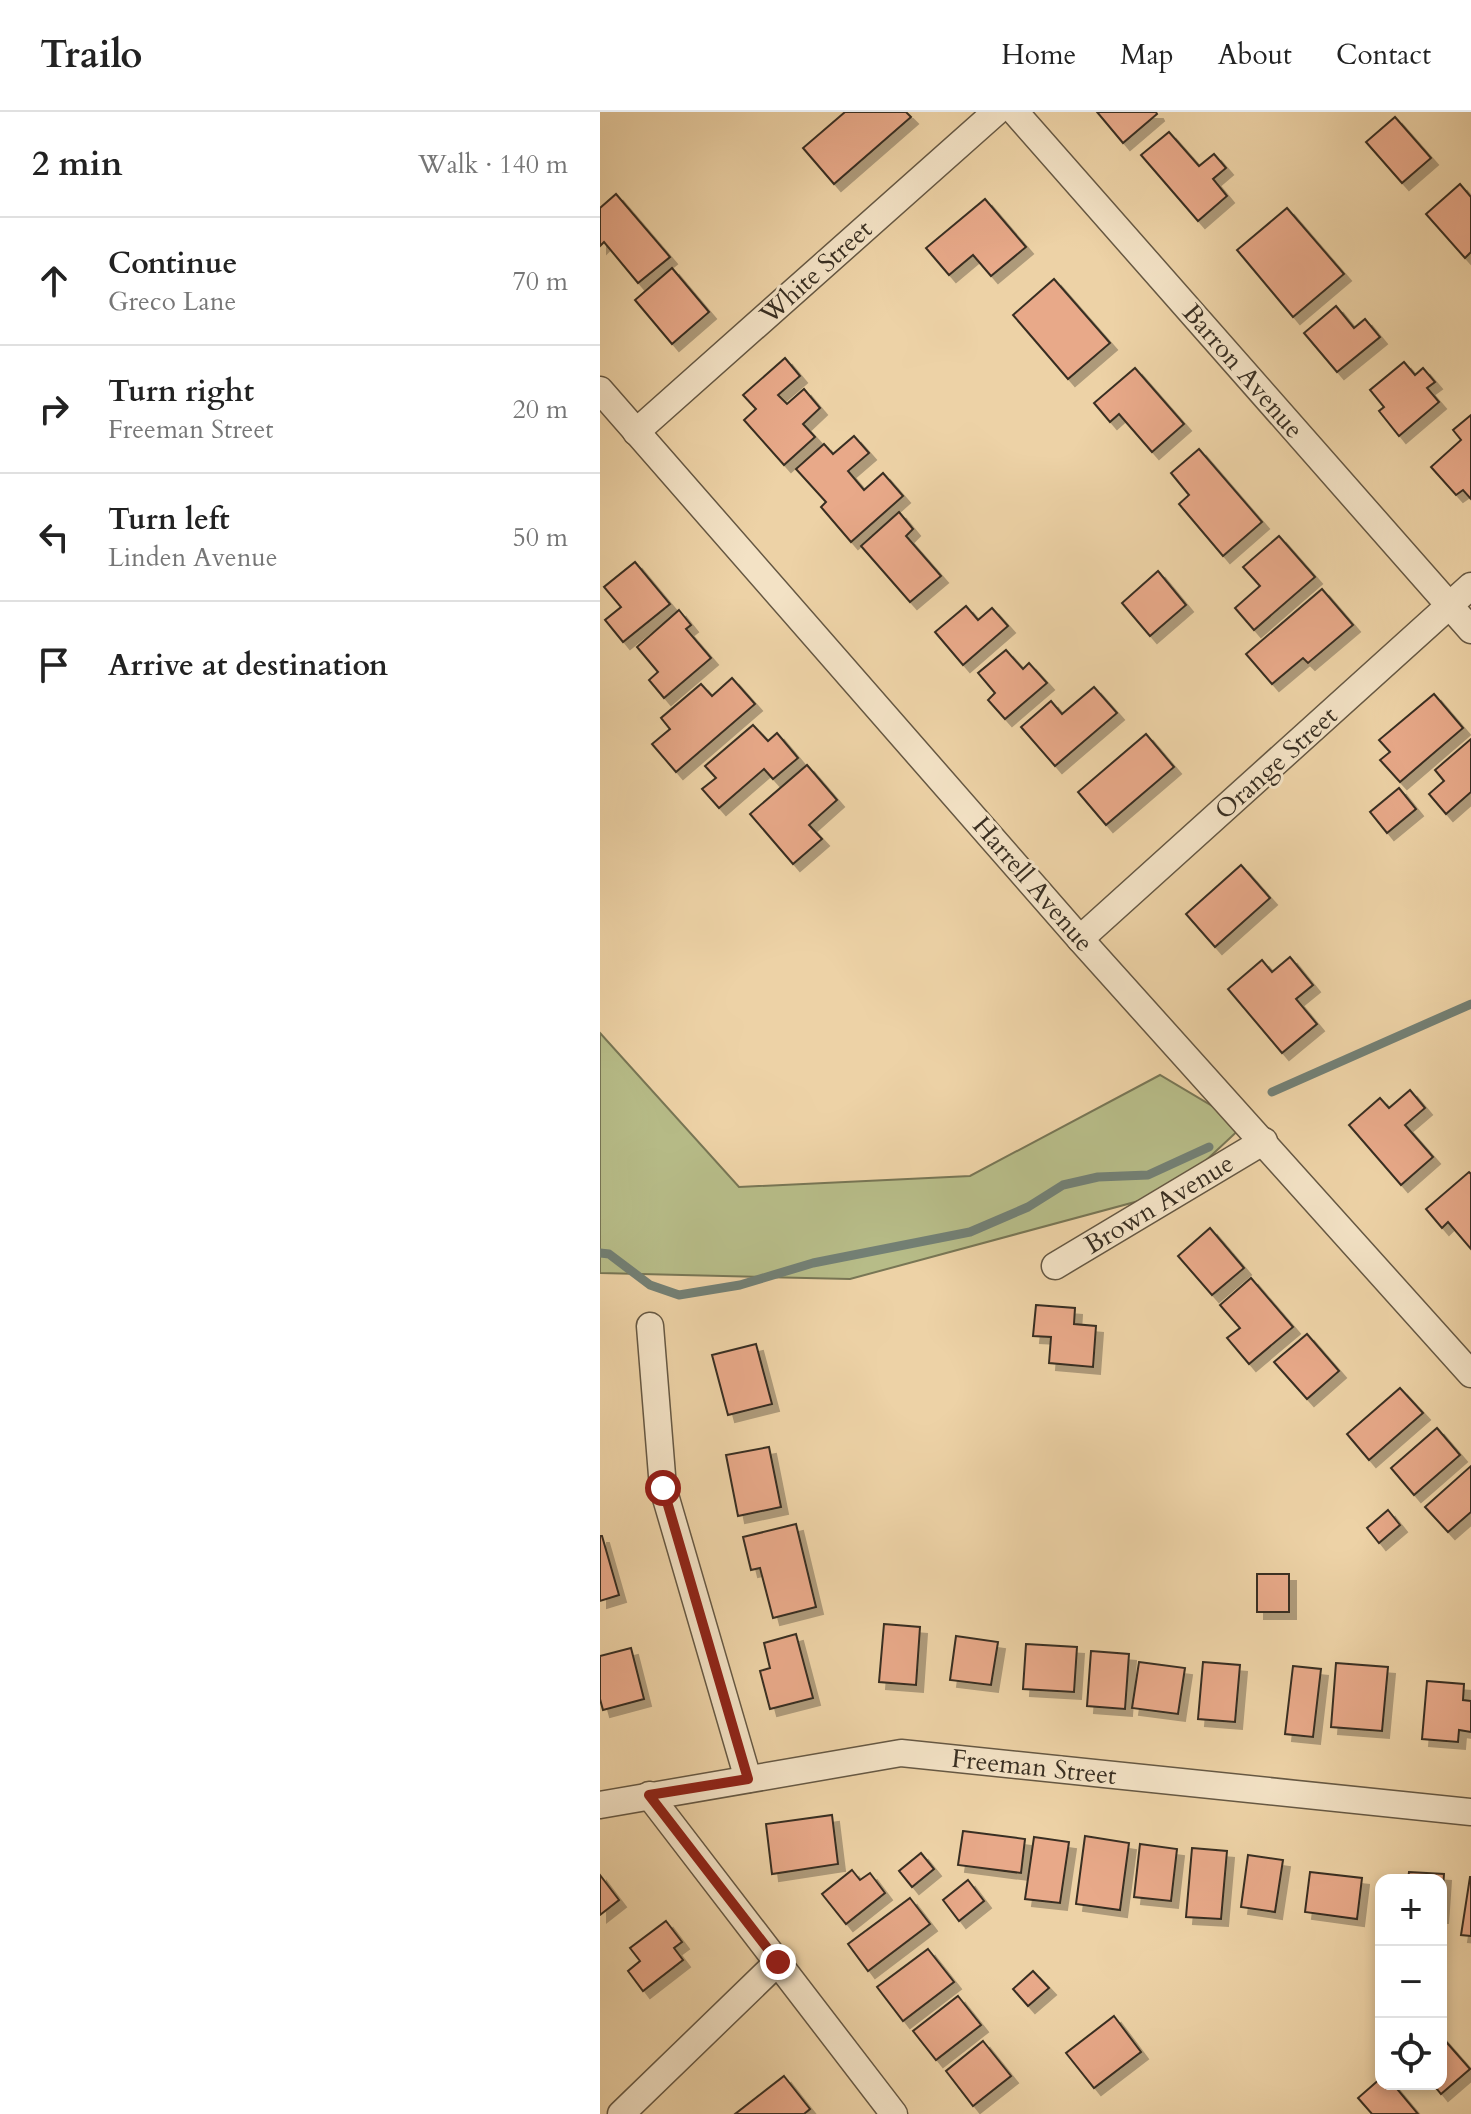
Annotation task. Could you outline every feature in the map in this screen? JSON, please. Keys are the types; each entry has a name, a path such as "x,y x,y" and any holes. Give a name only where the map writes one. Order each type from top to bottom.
{"street":[{"name":"White Street","path":"636,432 996,112"},
{"name":"Barron Avenue","path":"1015,112 1471,630"},
{"name":"Harrell Avenue","path":"600,390 1080,939 1471,1374"},
{"name":"Orange Street","path":"1080,939 1471,586"},
{"name":"Brown Avenue","path":"1055,1266 1264,1141"},
{"path":"650,1326 663,1488 748,1779"},
{"name":"Freeman Street","path":"600,1805 901,1753 1471,1812"},
{"path":"649,1795 894,2114"},
{"path":"621,2114 778,1962"}],"green space":[{"path":"600,1033 739,1187 970,1176 1160,1075 1244,1125 1172,1192 850,1279 600,1273"}],"building":[{"path":"845,112 906,112 911,117 834,184 803,148"},
{"path":"1097,112 1156,112 1157,114 1123,143"},
{"path":"1395,117 1431,158 1402,183 1366,142"},
{"path":"1169,132 1199,166 1214,154 1226,168 1213,179 1227,196 1198,221 1141,155"},
{"path":"1460,184 1471,197 1471,252 1465,258 1426,214"},
{"path":"616,194 670,257 638,283 604,242 600,246 600,208"},
{"path":"985,199 1026,247 991,276 973,255 949,275 926,248"},
{"path":"1287,208 1344,274 1293,317 1237,250"},
{"path":"672,268 709,312 672,344 635,300"},
{"path":"1054,279 1110,343 1068,379 1013,315"},
{"path":"1336,306 1354,328 1365,319 1380,337 1337,372 1304,333"},
{"path":"785,358 800,376 778,395 787,404 804,389 820,408 803,424 815,437 784,465 744,420 756,409 743,395"},
{"path":"1404,362 1415,375 1423,368 1435,382 1427,388 1439,402 1399,436 1379,411 1384,407 1370,390"},
{"path":"1135,368 1184,424 1152,452 1119,414 1110,422 1094,403"},
{"path":"1471,415 1471,499 1463,490 1456,495 1431,467 1461,440 1453,430"},
{"path":"854,436 869,453 848,471 864,490 883,473 903,496 851,542 821,507 826,502 796,469 824,444 833,454"},
{"path":"1199,449 1262,522 1223,556 1179,504 1189,495 1171,473"},
{"path":"899,512 913,529 906,536 941,576 910,602 861,546"},
{"path":"1279,536 1315,577 1254,630 1235,608 1260,586 1243,567"},
{"path":"635,562 670,604 623,642 605,620 621,607 604,587"},
{"path":"1158,571 1186,605 1150,636 1122,603"},
{"path":"1322,589 1353,625 1308,663 1303,658 1272,684 1246,654"},
{"path":"966,606 978,620 992,608 1008,626 963,665 935,632"},
{"path":"679,610 691,625 686,629 711,658 664,698 649,680 658,672 637,647"},
{"path":"1006,650 1023,669 1029,663 1047,683 1005,719 988,700 995,693 978,673"},
{"path":"732,678 755,704 676,772 652,744 670,729 661,718 701,684 712,696"},
{"path":"1094,687 1117,713 1055,766 1021,727 1051,701 1062,714"},
{"path":"1434,694 1463,728 1400,782 1380,760 1390,752 1379,740"},
{"path":"753,725 768,741 777,733 798,758 773,779 764,769 719,808 702,789 716,778 705,766"},
{"path":"1146,734 1174,767 1106,825 1078,792"},
{"path":"1471,739 1471,792 1446,814 1429,794 1444,781 1435,770"},
{"path":"807,765 837,800 809,825 822,839 793,864 750,814"},
{"path":"1399,788 1416,809 1387,833 1370,812"},
{"path":"1241,865 1270,898 1215,947 1186,914"},
{"path":"1290,957 1313,985 1296,999 1317,1024 1282,1053 1228,989 1262,960 1272,972"},
{"path":"1410,1090 1425,1108 1405,1125 1433,1157 1401,1185 1349,1125 1380,1098 1389,1108"},
{"path":"1469,1172 1471,1249 1448,1222 1442,1228 1426,1209"},
{"path":"1210,1228 1244,1268 1212,1295 1178,1256"},
{"path":"1251,1278 1293,1327 1249,1364 1227,1338 1240,1328 1220,1305"},
{"path":"1036,1305 1075,1308 1074,1324 1096,1326 1093,1367 1049,1363 1051,1337 1033,1336"},
{"path":"1307,1334 1339,1371 1307,1399 1274,1362"},
{"path":"756,1344 772,1404 728,1415 712,1355"},
{"path":"1400,1388 1423,1413 1369,1460 1347,1434"},
{"path":"1437,1428 1460,1455 1414,1495 1391,1468"},
{"path":"769,1447 781,1507 738,1516 726,1455"},
{"path":"1471,1466 1471,1512 1448,1532 1425,1507"},
{"path":"1388,1510 1400,1525 1379,1543 1367,1528"},
{"path":"796,1524 816,1607 773,1618 760,1568 751,1570 743,1537"},
{"path":"600,1536 619,1595 600,1601"},
{"path":"1257,1574 1289,1574 1289,1612 1257,1612"},
{"path":"884,1624 920,1627 916,1685 879,1682"},
{"path":"796,1634 813,1698 770,1709 760,1671 770,1668 764,1643"},
{"path":"956,1636 998,1642 991,1685 950,1680"},
{"path":"1026,1644 1077,1647 1074,1692 1023,1689"},
{"path":"631,1648 644,1699 603,1710 600,1656"},
{"path":"1091,1651 1129,1654 1125,1709 1087,1706"},
{"path":"1139,1662 1185,1668 1178,1714 1132,1708"},
{"path":"1203,1662 1240,1665 1235,1722 1198,1719"},
{"path":"1336,1663 1388,1667 1382,1731 1331,1727"},
{"path":"1293,1666 1321,1669 1313,1737 1285,1734"},
{"path":"1427,1681 1464,1684 1463,1700 1471,1701 1471,1732 1459,1730 1458,1742 1422,1739"},
{"path":"832,1815 838,1864 772,1874 766,1824"},
{"path":"963,1831 1025,1839 1021,1873 958,1865"},
{"path":"1085,1836 1129,1843 1120,1910 1076,1904"},
{"path":"1034,1837 1069,1842 1060,1903 1025,1899"},
{"path":"1140,1844 1177,1849 1171,1901 1134,1897"},
{"path":"1192,1848 1227,1851 1221,1919 1186,1917"},
{"path":"921,1853 934,1869 912,1887 899,1871"},
{"path":"1248,1855 1283,1860 1275,1912 1241,1907"},
{"path":"852,1870 860,1880 870,1873 885,1893 846,1924 822,1894"},
{"path":"1310,1872 1362,1878 1357,1919 1305,1912"},
{"path":"600,1875 619,1900 600,1915"},
{"path":"1471,1877 1471,1936 1461,1935"},
{"path":"968,1880 984,1901 959,1921 943,1900"},
{"path":"910,1898 930,1924 868,1971 848,1944"},
{"path":"666,1921 682,1942 674,1948 683,1960 643,1991 628,1971 640,1961 630,1948"},
{"path":"928,1949 954,1982 903,2021 877,1987"},
{"path":"1033,1971 1049,1988 1028,2006 1013,1989"},
{"path":"958,1996 981,2025 936,2060 913,2031"},
{"path":"1114,2016 1141,2052 1094,2088 1066,2053"},
{"path":"983,2041 1011,2076 973,2106 946,2071"},
{"path":"1447,2043 1470,2069 1447,2089"},
{"path":"784,2076 810,2109 804,2114 735,2114"},
{"path":"1375,2083 1375,2090 1398,2090 1418,2114 1372,2114 1358,2098"}],"waterway":[{"path":"1272,1092 1471,1004"},
{"path":"600,1253 609,1254 650,1285 679,1295 740,1285 813,1263 970,1232 1028,1207 1063,1185 1098,1177 1148,1175 1209,1147"}],"route":[{"path":"663,1488 748,1779 649,1795 778,1962"}]}
